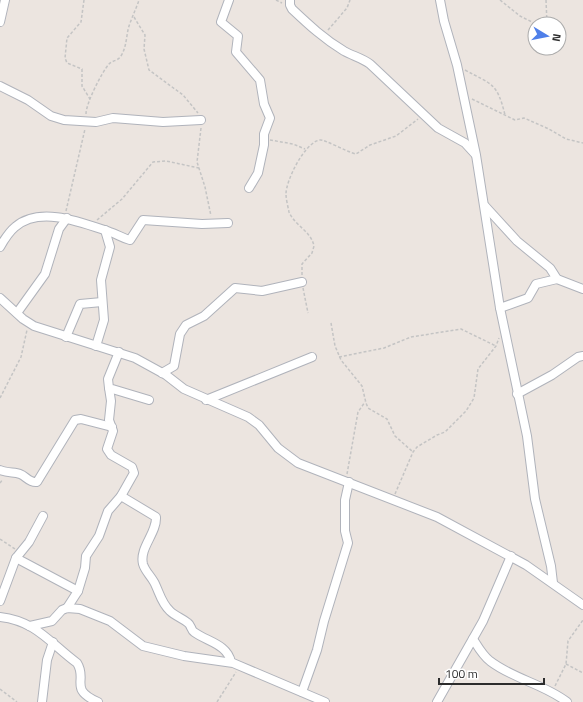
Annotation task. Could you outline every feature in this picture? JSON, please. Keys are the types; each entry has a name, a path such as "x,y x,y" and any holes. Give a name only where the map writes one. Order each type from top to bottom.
{"street":[{"path":"0,22 5,0"},
{"path":"229,0 221,22 238,36 237,54 260,80 264,104 270,118 264,131 258,173 249,188"},
{"path":"290,0 292,9 312,29 346,52 362,58 370,64 438,128 465,143 476,155"},
{"path":"440,0 444,21 457,65 476,155 500,308 526,436 535,499 551,566 553,583"},
{"path":"0,86 13,94 28,100 51,116 64,120 86,122 100,122 113,118 163,122 201,120"},
{"path":"485,206 517,241 550,268 557,279"},
{"path":"0,246 15,227 23,222 35,218 52,216 66,218 105,230 130,240 142,220 202,224 228,223"},
{"path":"17,313 45,274 59,229 66,218"},
{"path":"96,346 104,320 105,311 102,302 101,280 110,247 105,230"},
{"path":"500,308 528,298 536,284 557,279 583,289"},
{"path":"162,373 174,366 180,334 186,325 204,316 235,288 262,291 302,282"},
{"path":"0,298 29,322 66,337 120,352 162,373 184,389 206,400 227,406 248,417 259,425 278,448 298,463 437,517 511,556 553,583 583,605"},
{"path":"66,337 80,304 102,302"},
{"path":"67,608 78,591 85,568 86,556 99,536 108,510 121,496 134,473 132,467 121,462 108,452 107,445 112,433 110,420 111,401 108,379 120,352"},
{"path":"517,394 552,375 578,357 583,356"},
{"path":"206,400 312,357"},
{"path":"109,388 149,400"},
{"path":"0,470 9,473 18,473 31,482 37,482 75,420 81,419 112,427"},
{"path":"302,692 317,650 324,621 348,543 345,531 345,500 348,482"},
{"path":"121,496 156,519 142,559 146,572 154,582 158,595 169,611 188,623 193,631 222,648 228,654 231,662"},
{"path":"0,601 18,555 43,516"},
{"path":"18,555 78,591"},
{"path":"437,702 473,640 511,556"},
{"path":"30,626 52,621 62,610 67,608 80,609 110,621 143,646 184,656 231,662 325,702"},
{"path":"0,617 19,620 53,642 77,663 80,670 80,687 83,693 87,697 98,702"},
{"path":"473,640 485,656 496,665 551,692 567,702"},
{"path":"42,702 47,660 53,642"}],"path":[{"path":"84,0 81,22 69,34 65,58 67,63 82,69 82,86 90,99"},
{"path":"66,218 86,122 86,108 109,64 116,62 121,57 128,40 130,25 139,0"},
{"path":"323,37 347,8 350,0"},
{"path":"500,0 520,16 527,20"},
{"path":"546,0 547,16"},
{"path":"457,65 490,82 502,100 505,115"},
{"path":"463,96 515,120 524,118 549,129 566,139 583,143"},
{"path":"308,313 302,282 302,264 312,254 314,246 307,232 296,223 290,212 286,195 287,187 305,149 313,142 325,140 338,148 356,154 370,145 396,136 423,115"},
{"path":"264,139 293,144 305,149"},
{"path":"88,226 122,199 153,162 166,161 199,168"},
{"path":"0,398 21,357 29,322"},
{"path":"332,323 335,346 340,356 362,386 365,402 368,408 387,419 395,436 413,452"},
{"path":"393,500 404,470 417,447 437,434 445,432 466,411 474,398 478,369 496,346 504,325"},
{"path":"340,356 384,348 411,337 448,332 456,329 461,329 496,346"},
{"path":"348,482 358,412 365,402"},
{"path":"0,539 18,555"},
{"path":"551,692 566,664 568,641 583,620"},
{"path":"566,664 583,673"},
{"path":"217,702 240,666"},
{"path":"0,690 17,702"}]}
